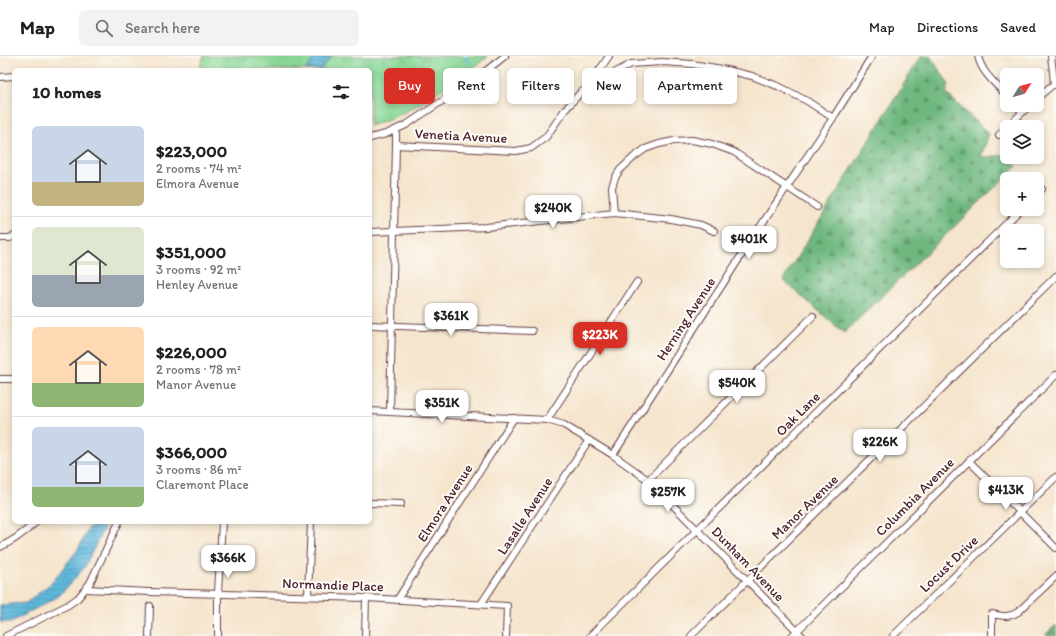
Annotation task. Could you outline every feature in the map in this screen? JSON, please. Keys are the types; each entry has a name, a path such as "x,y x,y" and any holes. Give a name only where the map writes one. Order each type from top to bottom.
{"street":[{"path":"372,137 396,130 406,125 474,80 504,56"},
{"path":"601,68 609,56"},
{"name":"Herning Avenue","path":"613,455 872,56"},
{"path":"978,56 985,73 1000,89"},
{"path":"1044,92 1055,84 1051,56"},
{"path":"624,68 631,64 662,62 692,64 752,76 780,87 808,101 833,118"},
{"path":"0,77 12,76"},
{"name":"Venetia Avenue","path":"396,145 516,151 531,148 546,137 564,111 582,92"},
{"path":"999,135 1022,112"},
{"path":"390,412 396,130"},
{"path":"614,213 612,187 620,170 634,157 646,149 659,144 692,140 725,147 818,207"},
{"path":"372,232 486,227 614,213 671,219 701,225 714,231"},
{"name":"Oak Lane","path":"590,636 1014,216"},
{"name":"Manor Avenue","path":"691,636 1056,276"},
{"path":"547,420 637,282"},
{"path":"648,480 813,316"},
{"path":"372,325 532,331"},
{"name":"Columbia Avenue","path":"792,636 1056,375"},
{"path":"0,379 12,379"},
{"name":"Dunham Avenue","path":"372,411 547,420 564,425 613,455 648,480 802,636"},
{"name":"Elmora Avenue","path":"397,600 514,418"},
{"name":"Lasalle Avenue","path":"481,604 589,440"},
{"path":"969,461 1056,548"},
{"name":"Locust Drive","path":"893,636 1056,477"},
{"path":"372,503 402,504"},
{"path":"0,546 15,539 34,524"},
{"path":"6,636 68,605 78,598 86,589 96,573 118,524"},
{"path":"218,636 218,594 222,524"},
{"path":"308,596 311,524"},
{"path":"992,636 992,614 1012,616 1056,576"},
{"name":"Normandie Place","path":"86,589 366,598 507,606 506,636"},
{"path":"365,636 366,598"},
{"path":"148,636 150,606"}],"green space":[{"path":"204,56 488,56 473,68 443,68 443,88 435,94 435,68 384,68 384,104 420,104 399,115 372,125 372,68 200,68"},
{"path":"921,56 930,56 949,84 946,93 989,134 981,157 1000,156 1000,164 1015,164 1017,166 1011,172 1000,172 1000,182 844,333 783,280"},
{"path":"1056,625 1056,636 1046,636 1047,633"}],"water":[{"path":"315,56 332,56 322,68 307,68"},
{"path":"91,524 106,524 84,568 59,596 11,622 0,622 0,605 26,603 50,584 77,551"}],"waterway":[{"path":"464,56 471,63"}]}
